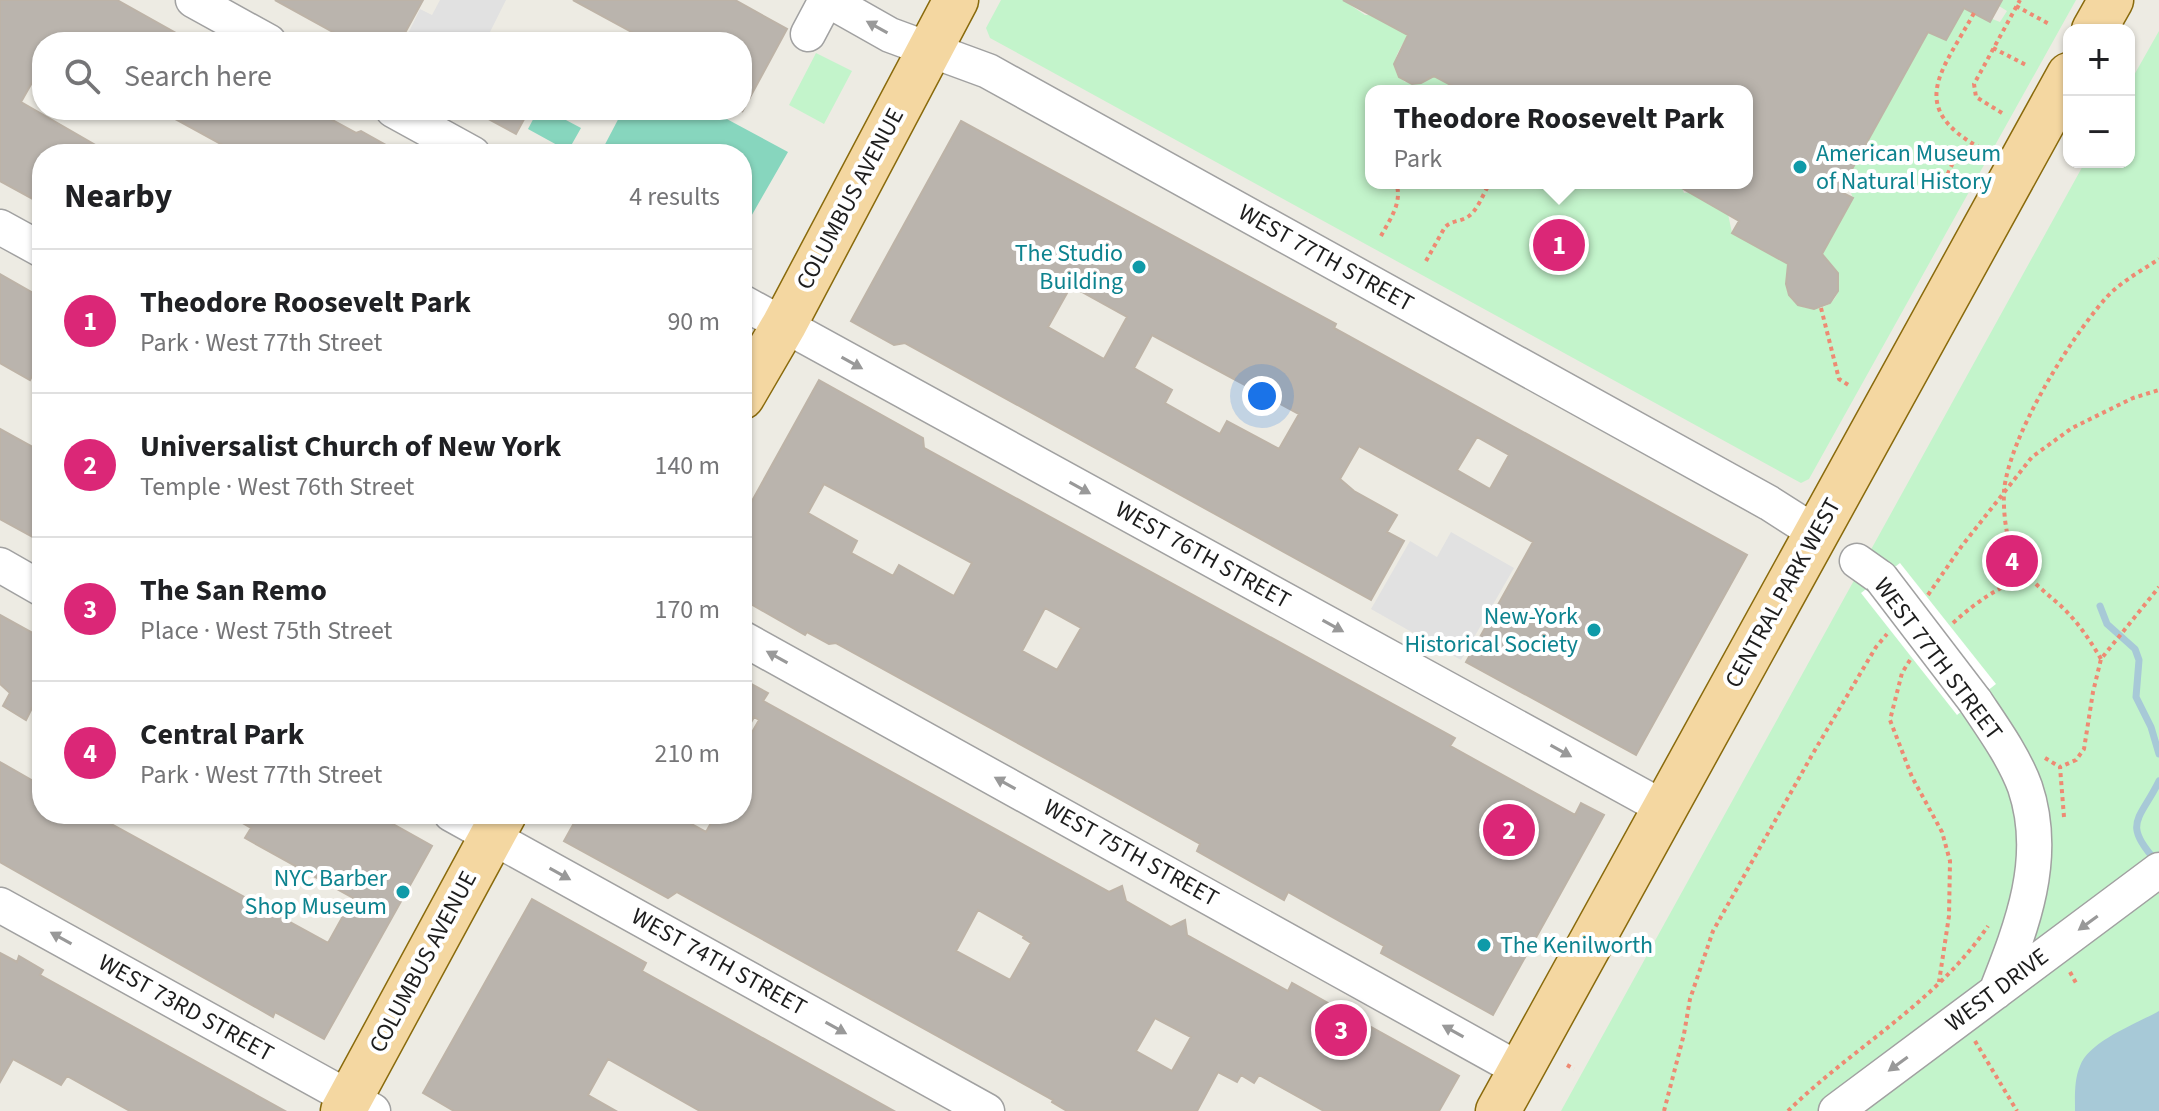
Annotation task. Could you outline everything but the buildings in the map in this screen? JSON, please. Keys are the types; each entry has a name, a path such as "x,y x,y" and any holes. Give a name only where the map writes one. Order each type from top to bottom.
{"main road":[{"name":"COLUMBUS AVENUE","path":"752,380 956,0"},
{"path":"2097,24 2111,0"},
{"name":"CENTRAL PARK WEST","path":"1498,1111 1816,533 2048,71"},
{"name":"COLUMBUS AVENUE","path":"355,1107 498,825"}],"street":[{"path":"193,0 251,32"},
{"path":"808,34 827,0"},
{"name":"WEST 77TH STREET","path":"827,0 890,35 988,71 1756,496 1816,533"},
{"path":"411,120 455,144"},
{"path":"0,227 32,245"},
{"name":"WEST 76TH STREET","path":"752,307 1664,808"},
{"path":"0,565 32,583"},
{"name":"WEST 77TH STREET","path":"1869,569 1975,701 2024,785 2036,841 2033,877 2024,913 1996,992"},
{"name":"WEST 75TH STREET","path":"752,644 1520,1070"},
{"name":"WEST 74TH STREET","path":"498,825 987,1111"},
{"name":"WEST DRIVE","path":"1836,1111 2155,873"},
{"name":"WEST 73RD STREET","path":"0,905 355,1107"}],"path":[{"path":"2002,113 1981,102 1974,90 1976,77 2020,0"},
{"path":"2016,6 2051,25"},
{"path":"1974,13 1938,81 1937,100 1939,111 1952,131 1982,149"},
{"path":"1993,48 2048,71"},
{"path":"1956,156 1944,182 1945,186 1958,192"},
{"path":"1381,236 1398,202 1398,189"},
{"path":"1426,261 1445,227 1473,213 1487,189"},
{"path":"2101,659 2076,623 2028,576 2015,556 2008,536 2004,491 2027,423 2047,383 2078,334 2107,297 2159,259"},
{"path":"1821,308 1839,379 1850,386"},
{"path":"1927,597 2032,457 2072,428 2133,398 2159,390"},
{"path":"1950,626 1977,601 2003,585 2028,576"},
{"path":"2064,820 2060,767 2076,760 2084,749 2101,659 2159,587"},
{"path":"1664,1111 1690,999 1713,931 1812,755 1876,647 1888,633"},
{"path":"1920,651 1902,673 1890,720 1912,777 1942,832 1950,861 1949,916 1939,983"},
{"path":"1788,1111 1939,983 1972,950 1993,917"},
{"path":"1970,1034 2017,1111"},
{"path":"1567,1065 1574,1069"},
{"path":"2007,1111 2012,1105"}],"green space":[{"path":"1001,0 1343,0 1365,15 1408,35 1395,65 1405,82 1421,83 1431,74 1451,85 1365,85 1365,189 1682,189 1684,193 1690,192 1728,214 1732,233 1791,266 1786,282 1789,295 1796,304 1819,308 1829,304 1837,295 1837,273 1821,257 1853,198 1846,180 1929,31 1946,40 1964,8 2000,22 2007,11 1999,6 2002,0 2076,0 1809,479 1801,483 990,38 986,28"},
{"path":"2159,31 2159,1111 1561,1111 2082,168 2135,168 2135,73"},
{"path":"816,53 852,71 824,124 789,105"},
{"path":"533,120 566,120 581,128 572,144 555,144 528,129"},
{"path":"618,120 729,120 788,152 752,215 752,144 605,144"}],"shaded area":[{"path":"440,0 506,0 490,32 409,32 420,9 432,15"},
{"path":"1451,532 1514,568 1461,660 1371,609 1410,541 1437,557"}],"water":[{"path":"2159,1011 2159,1111 2075,1111 2077,1077 2085,1057 2103,1041"}],"pier":[{"path":"1900,563 1996,684 1957,715 1861,593"}],"waterway":[{"path":"2100,606 2107,624 2135,649 2139,660 2136,697 2151,727 2159,754"},
{"path":"2157,862 2139,838 2137,822 2159,781"}],"place":[{"name":"American Museum of Natural History","path":"1800,167"},
{"name":"Theodore Roosevelt Park","path":"1559,245"},
{"name":"The Studio Building","path":"1139,267"},
{"name":"Central Park","path":"2012,561"},
{"name":"New-York Historical Society","path":"1594,630"},
{"name":"Universalist Church of New York","path":"1509,830"},
{"name":"NYC Barber Shop Museum","path":"403,892"},
{"name":"The Kenilworth","path":"1484,945"},
{"name":"The San Remo","path":"1341,1030"}]}
